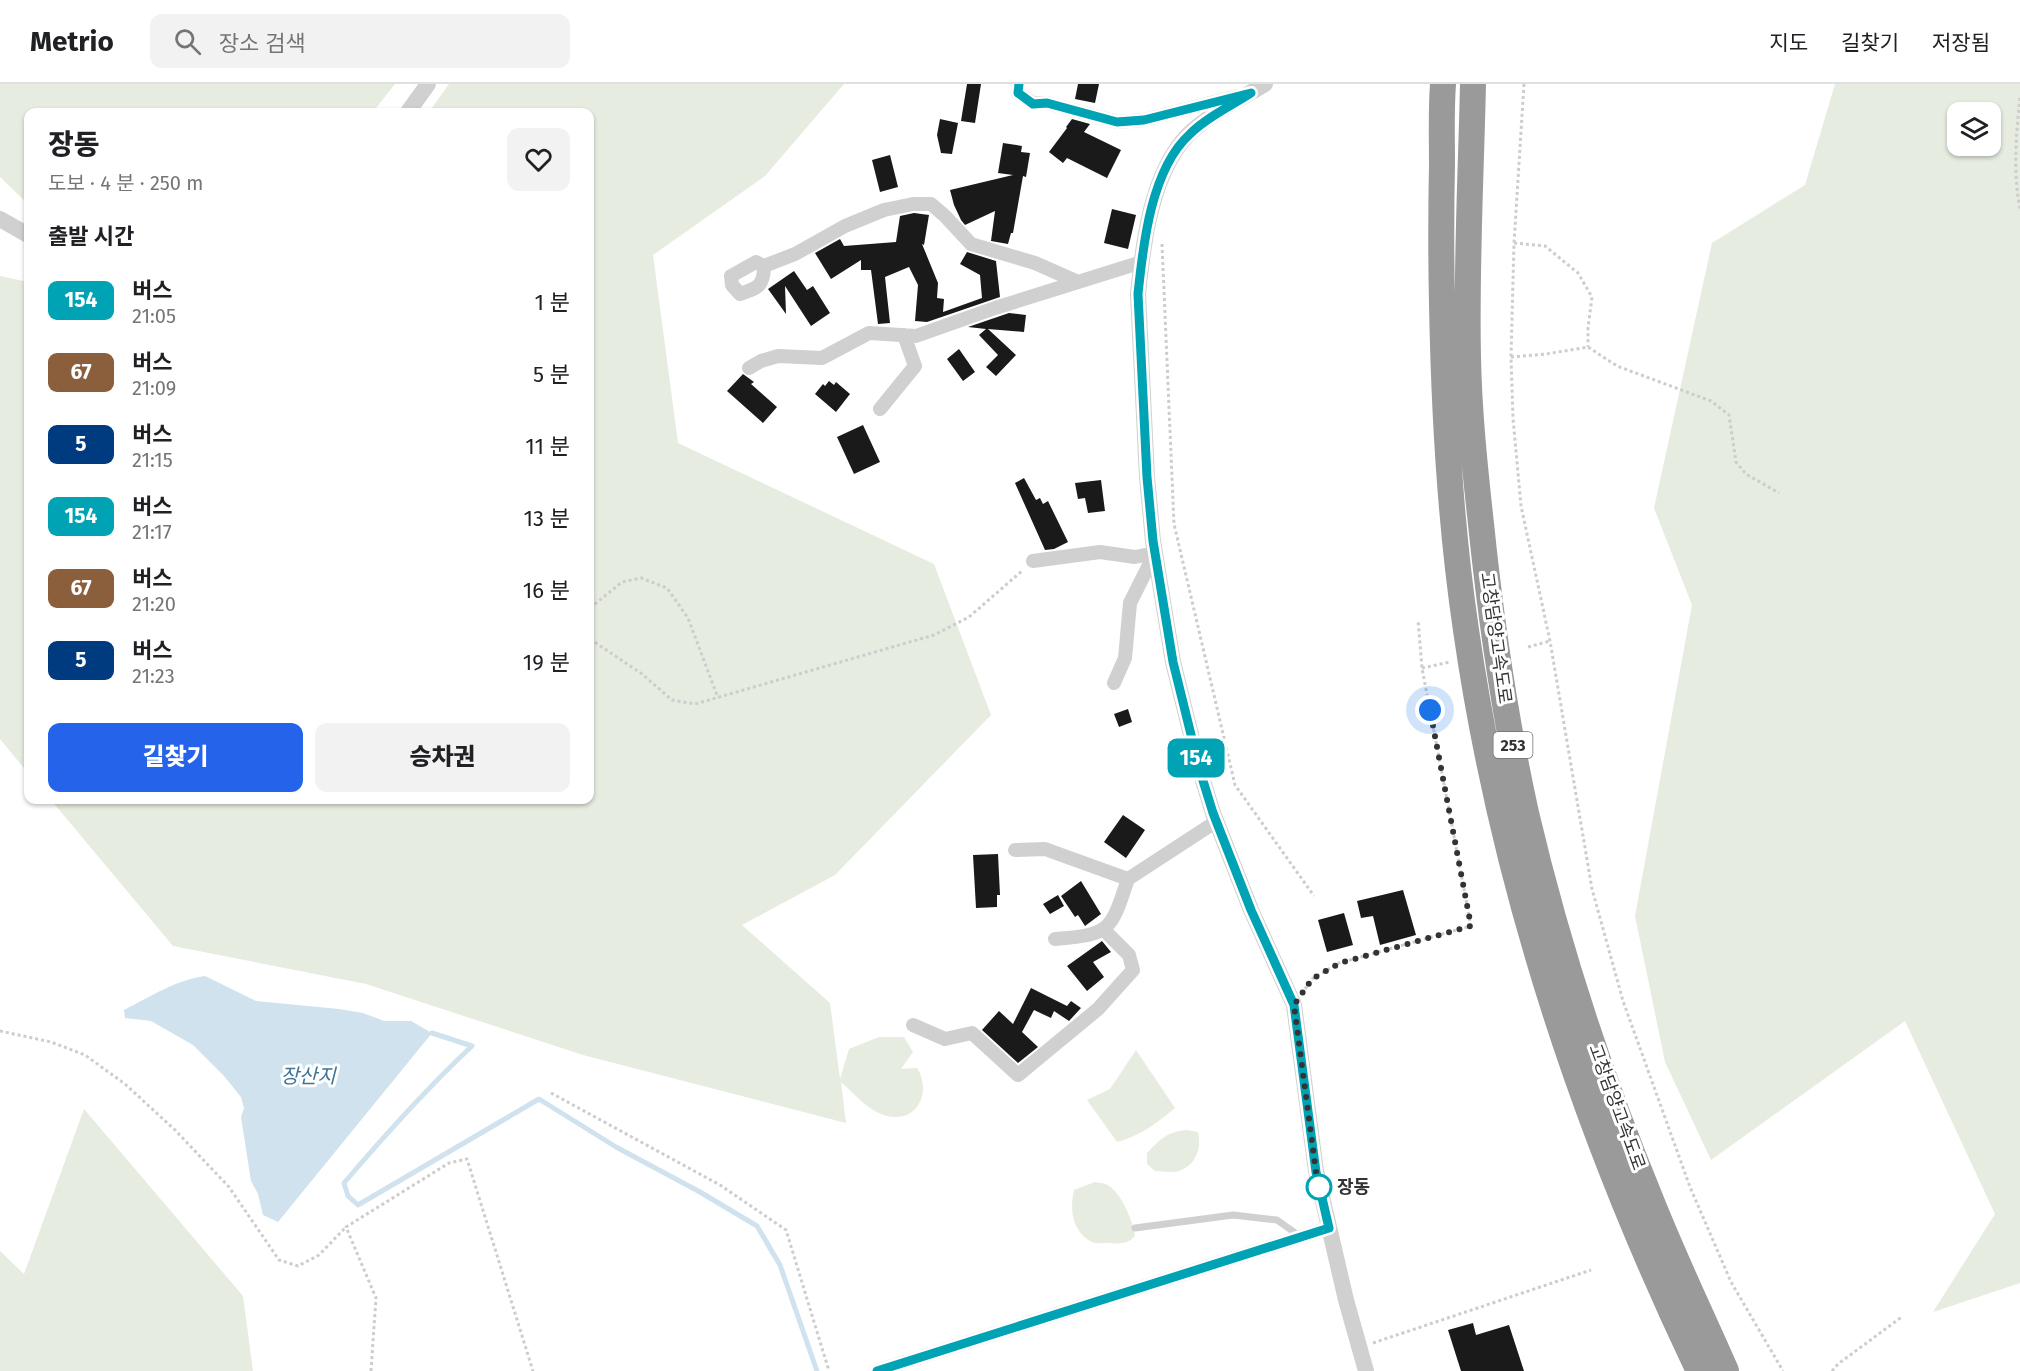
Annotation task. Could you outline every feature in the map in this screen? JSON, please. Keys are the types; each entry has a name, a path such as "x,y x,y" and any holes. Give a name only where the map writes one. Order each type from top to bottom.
{"highway":[{"name":"고창담양고속도로","path":"1443,84 1441,258 1444,398 1452,513 1466,629 1486,747 1506,839 1530,927 1588,1113 1624,1205 1699,1371"},
{"name":"고창담양고속도로","path":"1473,84 1468,230 1468,360 1489,602 1504,704 1527,814 1558,933 1584,1016 1651,1200 1726,1371"}],"street":[{"path":"411,108 428,84"},
{"path":"1019,84 1018,93 1033,104 1047,103 1117,122 1144,120 1258,88"},
{"path":"1258,88 1189,134 1174,153 1163,174 1150,214 1138,294 1147,477 1155,553 1173,662 1200,771 1216,821 1251,910 1294,1005 1316,1172 1366,1371"},
{"path":"764,266 795,254 845,226 884,210 913,204 931,204 971,244 1035,263 1078,282"},
{"path":"0,219 24,232"},
{"path":"749,368 778,356 822,358 869,333 916,336 995,308 1142,262"},
{"path":"880,409 915,366 904,335"},
{"path":"1033,561 1100,552 1135,557 1155,553"},
{"path":"1114,683 1125,658 1130,603 1155,553"},
{"path":"1055,939 1080,937 1104,930 1115,917 1128,879 1216,821"},
{"path":"1015,850 1045,849 1128,879"},
{"path":"914,1025 945,1039 972,1033 1017,1075 1098,1010 1133,970 1129,955 1104,930"},
{"path":"877,1371 1329,1228"}],"lane":[{"path":"1135,1228 1233,1215 1278,1220 1301,1237"}],"path":[{"path":"1524,84 1514,243 1510,357 1513,418 1521,506 1550,641 1592,889 1623,1001 1694,1197 1731,1282 1783,1371"},
{"path":"2020,98 2017,126 2020,209"},
{"path":"1162,238 1174,524 1235,785 1314,896"},
{"path":"1514,243 1545,246 1578,273 1592,297 1588,347"},
{"path":"1510,357 1588,347 1617,366 1711,401 1729,415 1736,462 1746,474 1779,493"},
{"path":"594,642 642,674 672,700 695,704 934,635 969,617 1033,561"},
{"path":"594,605 622,582 641,578 667,588 688,618 718,698"},
{"path":"1294,1005 1312,979 1340,963 1471,926 1422,669 1418,620"},
{"path":"1527,646 1550,641"},
{"path":"1422,669 1450,662"},
{"path":"0,1031 51,1042 85,1055 125,1084 175,1130 229,1187 279,1260 298,1266 319,1255 346,1227 449,1163 467,1159 533,1371"},
{"path":"551,1093 720,1185 786,1230 829,1371"},
{"path":"346,1227 376,1298 371,1371"},
{"path":"1360,1348 1591,1269"},
{"path":"1832,1371 1838,1364 1903,1316"}],"shaded area":[{"path":"0,84 395,84 376,108 24,108 24,200 0,177"},
{"path":"449,84 844,84 765,176 653,255 678,443 934,564 991,715 835,875 742,925 830,1003 840,1079 849,1049 879,1037 904,1037 913,1052 901,1069 917,1068 923,1086 919,1103 907,1115 898,1117 880,1114 841,1082 846,1123 583,1055 366,984 173,946 54,804 594,804 594,108 432,108"},
{"path":"1835,84 2020,84 2020,1283 1933,1312 1995,1214 1905,1021 1711,1160 1665,1062 1635,916 1692,605 1654,508 1712,243 1805,185"},
{"path":"0,276 24,281 24,768 0,739"},
{"path":"1136,1050 1175,1108 1148,1128 1117,1142 1087,1100 1110,1089"},
{"path":"84,1109 243,1296 253,1371 0,1371 0,1251 24,1274"},
{"path":"1187,1130 1198,1132 1199,1138 1198,1150 1190,1165 1179,1171 1170,1172 1155,1171 1147,1164 1147,1153 1160,1140 1174,1132"},
{"path":"1095,1182 1108,1185 1122,1201 1134,1230 1135,1236 1129,1241 1094,1243 1079,1230 1072,1211 1074,1190"}],"water":[{"name":"장산지","path":"205,976 256,1001 339,1009 363,1013 384,1021 411,1021 432,1033 278,1222 263,1215 258,1194 251,1181 241,1117 244,1108 241,1097 193,1045 151,1021 125,1018 124,1010 153,994 183,981"}],"building":[{"path":"967,84 981,84 975,123 961,121"},
{"path":"1078,84 1099,84 1095,103 1075,99"},
{"path":"940,119 958,123 952,154 941,153 937,135"},
{"path":"1072,119 1090,124 1084,132 1121,150 1107,178 1067,158 1063,163 1049,152"},
{"path":"1003,143 1022,146 1021,152 1030,153 1026,177 1023,176 1013,233 1011,233 1008,244 991,241 995,211 965,225 954,205 950,190 1013,175 998,173"},
{"path":"890,155 898,187 880,192 872,160"},
{"path":"1112,209 1136,215 1128,249 1104,243"},
{"path":"914,213 929,215 924,245 922,244 938,283 937,298 944,299 943,312 982,298 980,275 960,264 967,252 996,261 1000,297 927,322 915,321 918,285 909,267 885,277 890,323 878,324 871,270 861,270 861,260 831,279 815,253 840,239 844,246 896,242 900,216"},
{"path":"794,271 807,290 813,286 830,313 811,326 785,286 786,314 768,289"},
{"path":"1009,313 1026,315 1024,332 988,329 1016,355 996,376 986,367 998,355 979,335 986,329 968,327"},
{"path":"959,349 975,372 963,381 947,359"},
{"path":"743,374 754,382 751,384 777,407 763,423 727,391"},
{"path":"829,381 834,385 836,382 850,394 836,412 815,394 823,384 825,386"},
{"path":"863,425 880,462 854,474 837,437"},
{"path":"1024,478 1036,500 1040,498 1043,504 1048,501 1068,542 1054,549 1045,550 1015,483"},
{"path":"1101,480 1105,511 1088,513 1085,498 1078,499 1075,483"},
{"path":"1128,709 1132,722 1119,727 1114,714"},
{"path":"1123,815 1145,830 1126,858 1104,842"},
{"path":"998,854 1000,895 997,895 997,907 976,908 973,855"},
{"path":"1081,881 1101,914 1085,926 1078,915 1075,917 1061,896"},
{"path":"1403,890 1416,935 1380,945 1373,916 1361,918 1357,901"},
{"path":"1058,895 1064,906 1050,914 1043,904"},
{"path":"1344,913 1353,945 1327,952 1318,920"},
{"path":"1102,941 1111,952 1093,962 1104,977 1087,991 1067,966"},
{"path":"1031,988 1067,1006 1071,1001 1081,1008 1069,1021 1054,1011 1051,1018 1034,1010 1022,1032 1038,1047 1018,1063 982,1030 999,1011 1013,1024"},
{"path":"1473,1323 1476,1335 1509,1325 1524,1371 1461,1371 1448,1330"}],"waterway":[{"path":"432,1033 472,1046 406,1113 344,1183 348,1196 358,1205 539,1099 616,1147 700,1192 757,1226 780,1265 817,1371"}],"bus line":[{"name":"154","path":"877,1371 1329,1228 1316,1172 1294,1005 1251,910 1213,813 1200,771 1173,662 1153,541 1147,477 1138,294 1150,214 1163,174 1174,153 1189,134 1251,93 1144,120 1117,122 1047,103 1033,104 1018,93 1019,84"}],"place":[{"name":"장동","path":"1319,1187"}],"route":[{"path":"1319,1187 1320,1190 1294,1005 1312,979 1340,963 1471,926 1430,710"}]}
